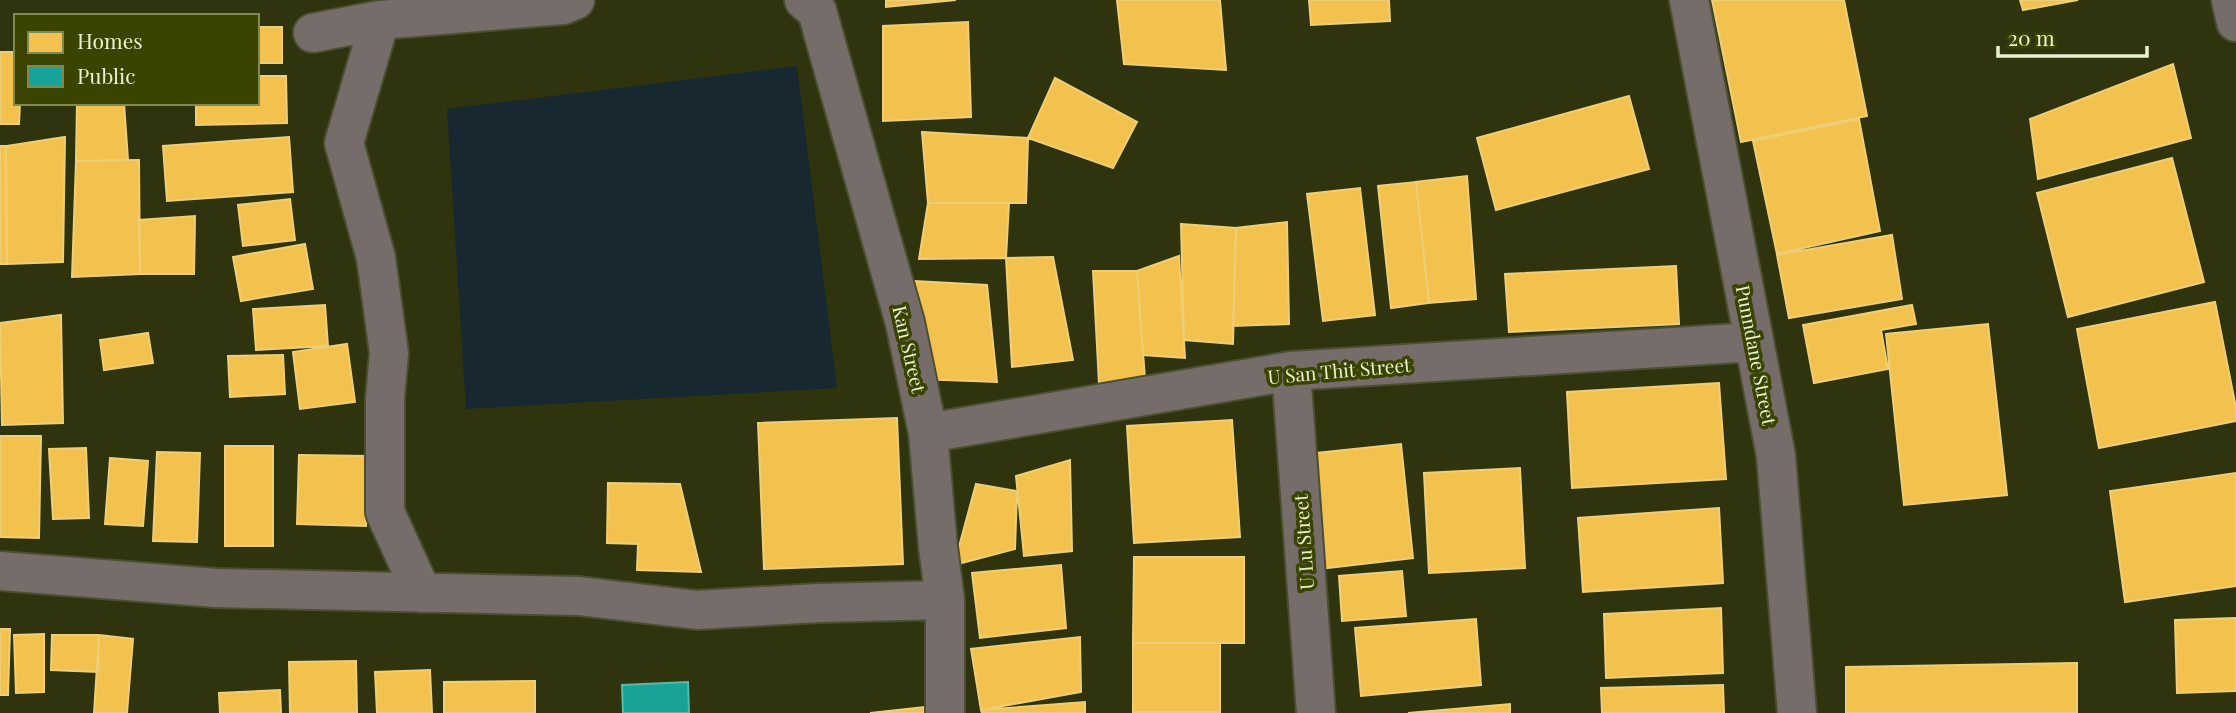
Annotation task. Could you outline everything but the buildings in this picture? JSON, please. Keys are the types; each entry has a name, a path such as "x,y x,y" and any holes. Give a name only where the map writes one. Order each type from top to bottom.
{"street":[{"path":"313,33 380,20 563,5 575,0"},
{"name":"Kan Street","path":"804,0 817,11 905,323 928,433 945,600 945,713"},
{"name":"Punndane Street","path":"1689,0 1776,456 1797,713"},
{"path":"2231,0 2236,22"},
{"path":"380,20 344,143 376,258 389,353 385,398 385,512 422,593"},
{"name":"U San Thit Street","path":"928,433 1291,371 1754,342"},
{"name":"U Lu Street","path":"1291,371 1316,713"},
{"path":"0,571 216,588 579,596 696,610 945,600"}],"water":[{"path":"797,66 837,388 466,409 447,109"}]}
